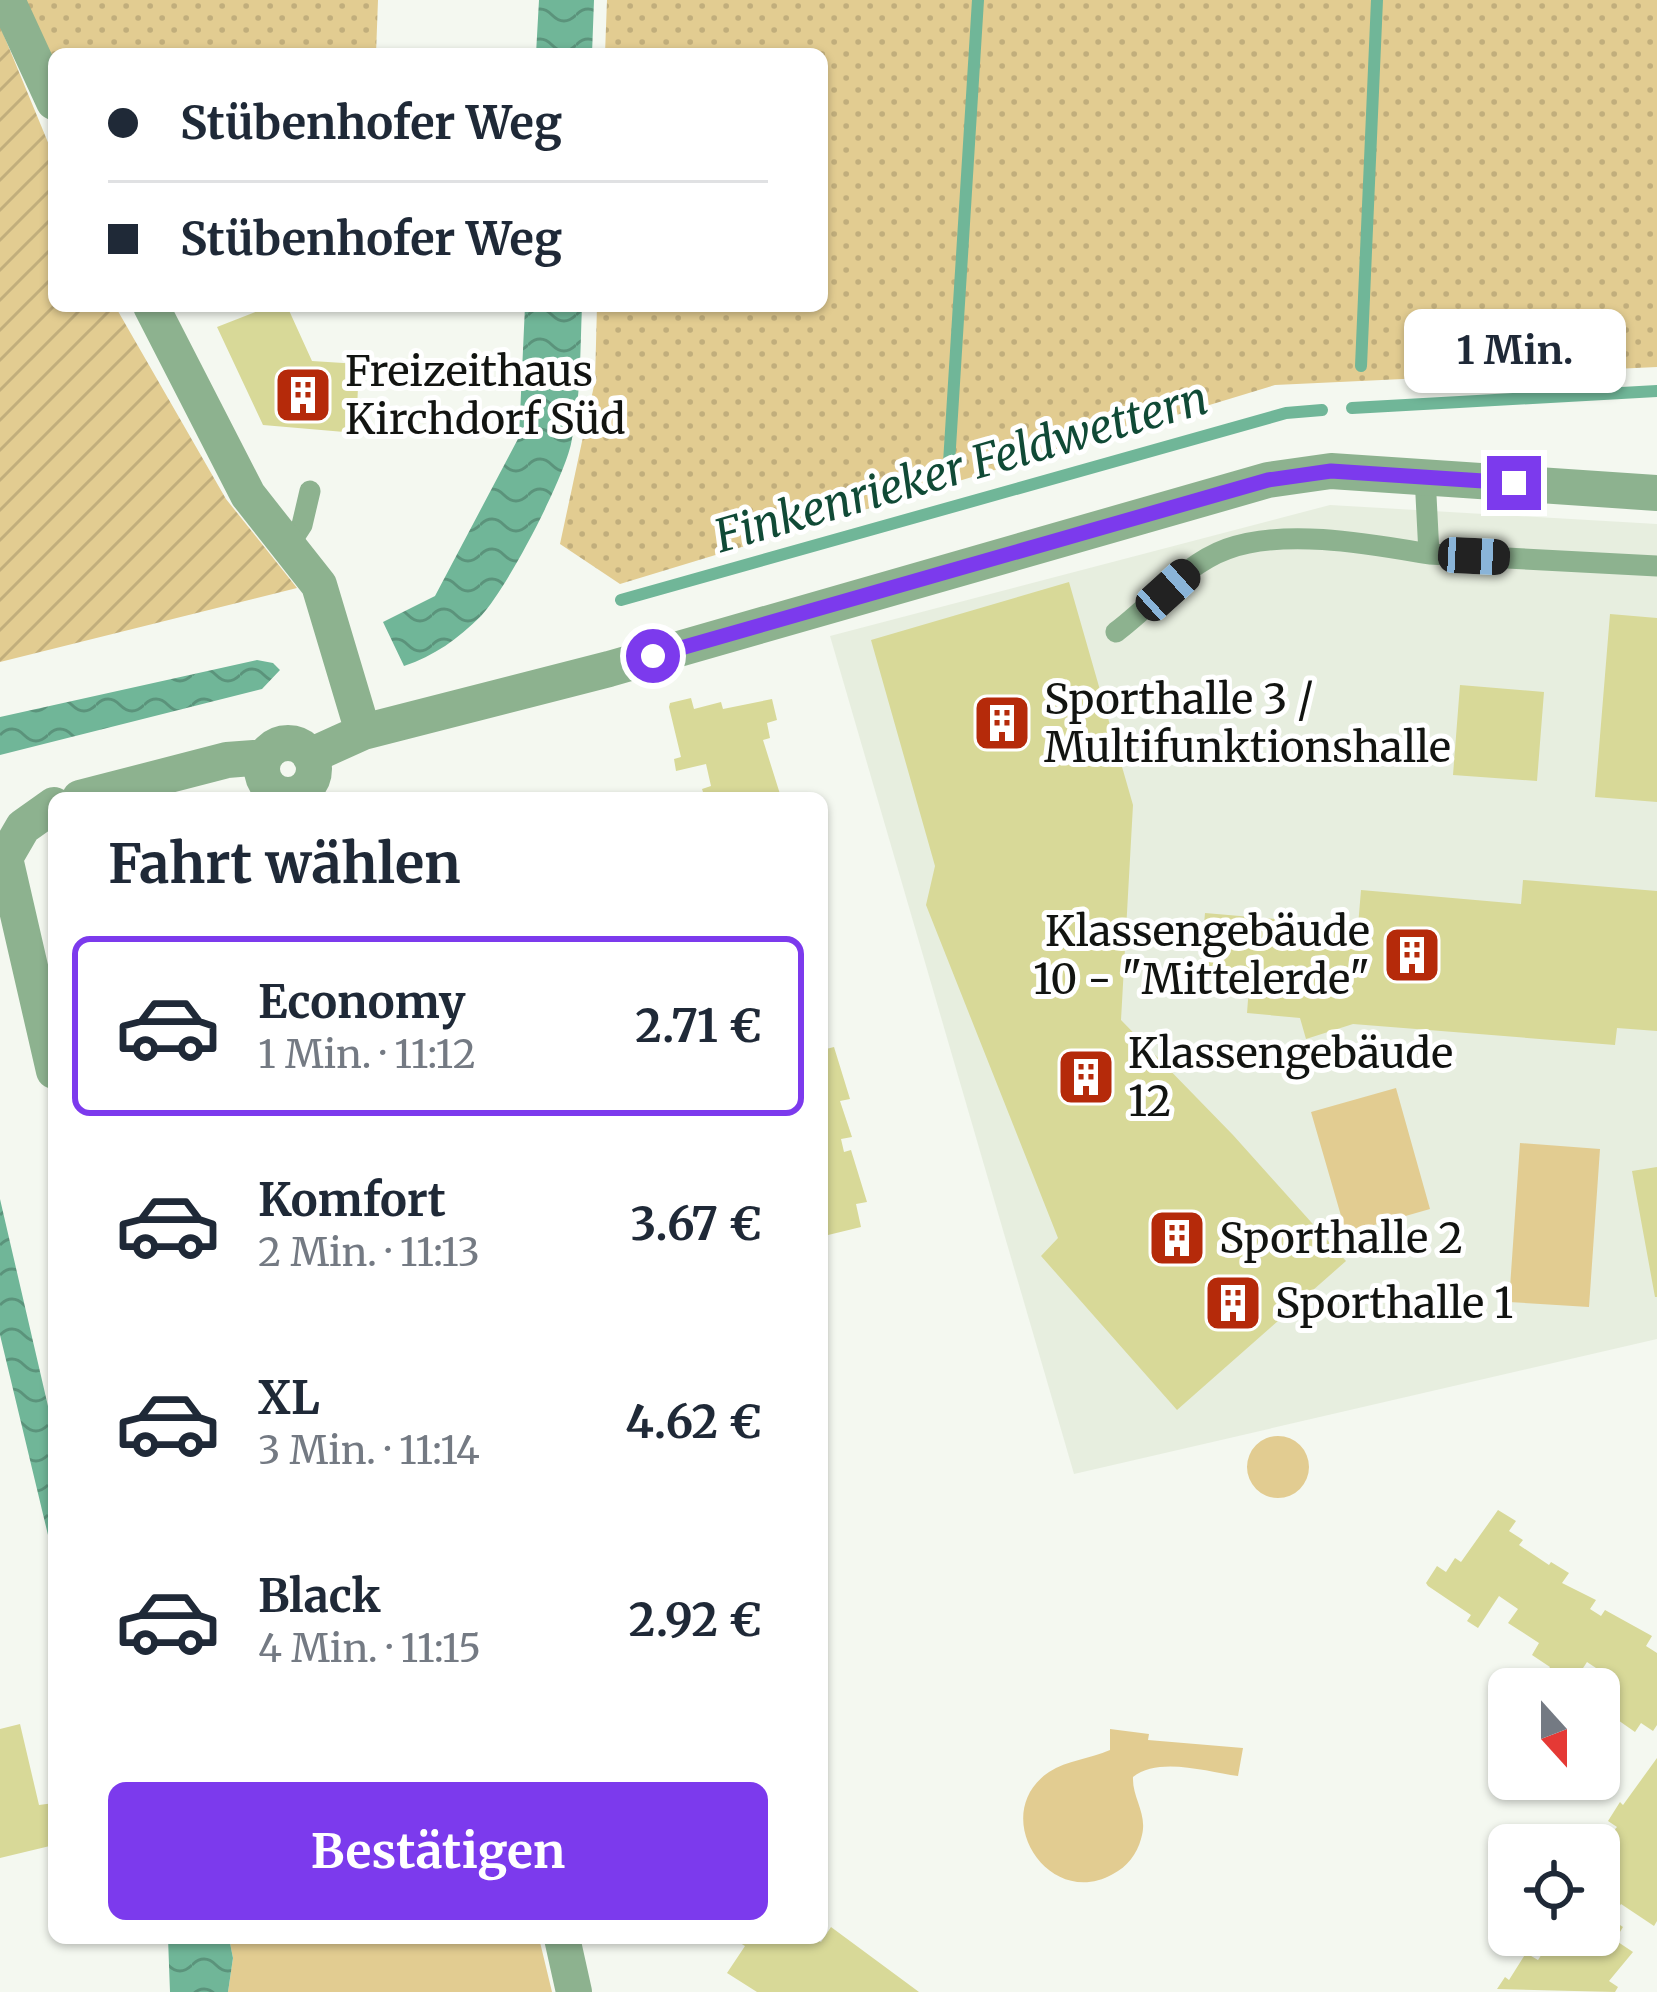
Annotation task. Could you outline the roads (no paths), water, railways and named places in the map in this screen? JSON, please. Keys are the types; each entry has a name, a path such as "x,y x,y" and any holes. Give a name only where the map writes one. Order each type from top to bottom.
{"street":[{"path":"8,0 48,89"},
{"path":"154,312 232,470 319,585 363,733"},
{"path":"310,756 363,733 609,669 1268,480 1331,471 1657,494"},
{"path":"278,792 262,776 265,757 272,749 292,744 310,756 314,765 309,784 298,792"},
{"path":"103,792 227,760 265,757"},
{"path":"48,809 23,826 5,858 48,1044"},
{"path":"563,1944 574,1992"}],"lane":[{"path":"1424,476 1429,554"},
{"path":"289,545 302,525 310,491"},
{"path":"1116,632 1188,572 1226,549 1263,542 1322,540 1429,554 1657,566"}],"water":[{"path":"539,0 594,0 592,48 536,48"},
{"path":"525,312 582,312 571,444 532,534 481,616 454,639 404,666 383,622 435,596 519,437"},
{"path":"257,660 273,663 280,670 262,689 0,755 0,717"},
{"path":"0,1199 48,1406 48,1535 0,1335"},
{"path":"168,1944 230,1944 228,1992 170,1992"}],"waterway":[{"path":"949,463 978,0"},
{"path":"1361,366 1377,0"},
{"name":"Finkenrieker Feldwettern","path":"1352,408 1657,391"},
{"name":"Finkenrieker Feldwettern","path":"621,600 1286,413 1322,410"}],"place":[{"name":"Freizeithaus Kirchdorf Süd","path":"303,395"},
{"name":"Sporthalle 3 / Multifunktionshalle","path":"1002,723"},
{"name":"Klassengebäude 10 - \"Mittelerde\"","path":"1412,955"},
{"name":"Klassengebäude 12","path":"1086,1077"},
{"name":"Sporthalle 2","path":"1177,1238"},
{"name":"Sporthalle 1","path":"1233,1303"}]}
